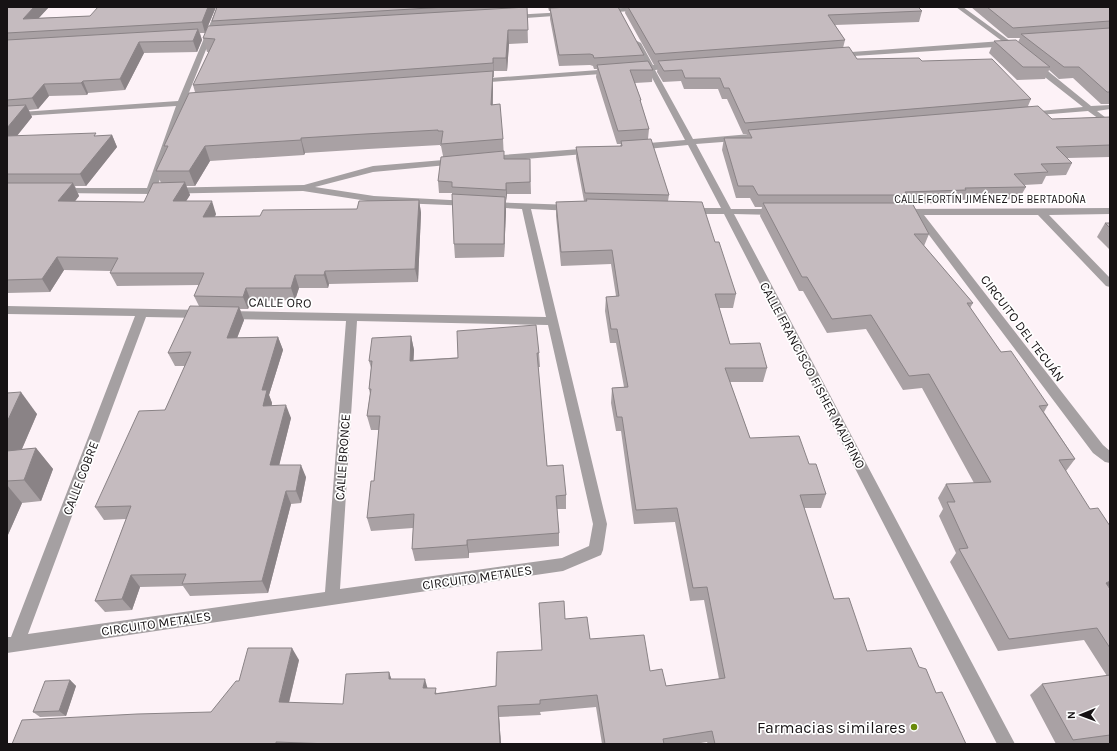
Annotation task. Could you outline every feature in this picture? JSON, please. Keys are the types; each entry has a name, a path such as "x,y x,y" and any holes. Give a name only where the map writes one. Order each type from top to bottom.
{"street":[{"path":"151,191 181,104 220,7"},
{"path":"833,55 1012,44 959,7"},
{"path":"595,12 648,9"},
{"path":"501,18 572,13"},
{"name":"CALLE FRANCISCO FISHER MAURINO","path":"633,36 728,212 1006,744"},
{"path":"1031,62 1110,126"},
{"path":"467,82 682,66"},
{"path":"7,115 205,102"},
{"path":"1018,115 1110,107"},
{"path":"628,148 771,136"},
{"path":"477,160 604,150"},
{"path":"303,188 373,169 461,162"},
{"path":"52,191 303,188 374,199 526,207 580,208"},
{"name":"CIRCUITO METALES","path":"12,644 563,564 596,550 600,524 526,207"},
{"name":"CALLE FORTÍN JIMÉNEZ DE BERTADOÑA","path":"894,212 1041,212 1110,210"},
{"path":"682,211 783,212"},
{"name":"CIRCUITO DEL TECUÁN","path":"917,212 1098,449 1110,458"},
{"path":"1041,212 1110,284"},
{"name":"CALLE ORO","path":"7,310 553,321"},
{"name":"CALLE COBRE","path":"12,644 142,313"},
{"name":"CALLE BRONCE","path":"332,597 352,318"}],"building":[{"path":"7,7 34,7 23,19 90,16 98,7 208,7 202,22 7,33"},
{"path":"217,7 446,7 212,21"},
{"path":"527,7 528,30 508,30 506,58 493,58 493,63 193,85 215,39 203,38 208,26"},
{"path":"618,7 644,55 594,58 593,55 590,54 559,55 550,8"},
{"path":"628,7 918,7 922,11 828,15 845,40 655,54"},
{"path":"987,7 1110,7 1110,21 1013,28"},
{"path":"1110,28 1110,92 1107,92 1079,67 1064,67 1021,34"},
{"path":"198,29 193,41 139,42 120,79 83,81 81,83 44,84 32,98 7,100 7,40"},
{"path":"1016,40 1050,67 1023,67 994,41"},
{"path":"849,47 857,59 919,58 922,61 992,59 1031,99 745,123 729,88 724,88 720,78 685,78 682,70 664,71 658,61"},
{"path":"648,61 653,70 630,70 641,100 649,129 618,131 597,65"},
{"path":"493,71 491,105 500,104 503,139 441,144 443,131 438,130 301,138 301,140 205,146 189,171 156,171 168,146 164,146 189,93"},
{"path":"26,105 7,128 7,106"},
{"path":"1038,106 1052,119 1110,117 1110,145 1056,147 1072,163 1041,164 1048,172 1014,174 1026,187 965,188 966,190 905,192 907,195 758,195 753,186 738,186 724,138 752,138 748,130"},
{"path":"96,133 94,136 112,135 80,174 7,174 7,136"},
{"path":"651,139 669,195 585,193 576,147 622,146 621,141"},
{"path":"504,151 504,159 530,159 530,182 506,183 506,190 452,187 452,182 438,181 441,157"},
{"path":"185,182 173,201 212,201 203,217 260,216 263,210 357,209 359,201 419,200 415,269 325,271 324,275 295,275 291,288 246,288 243,297 194,296 204,273 110,273 118,258 57,257 42,279 7,280 7,183 73,183 58,201 144,202 153,183"},
{"path":"452,194 505,197 504,244 454,244"},
{"path":"586,199 702,202 715,242 719,242 736,294 715,294 730,344 760,343 767,368 725,368 750,438 799,436 809,464 816,464 826,494 800,495 834,599 849,598 867,651 911,648 919,667 926,669 936,693 942,692 966,744 715,744 712,731 663,739 664,744 605,744 597,695 540,700 540,704 498,706 500,744 331,744 276,742 276,744 12,744 22,720 211,712 236,681 239,681 248,648 292,648 279,702 343,704 346,674 389,672 389,679 425,679 423,688 436,688 435,694 496,686 497,652 542,650 539,603 564,601 565,619 587,617 590,639 644,635 650,671 662,669 666,686 725,678 707,587 693,588 677,508 636,510 622,417 617,417 612,388 628,387 617,329 611,329 606,297 619,296 612,250 561,252 556,202 587,201"},
{"path":"763,203 912,203 929,234 914,234 973,303 967,303 1001,352 1011,351 1048,405 1039,406 1075,459 1059,460 1090,509 1098,508 1110,526 1110,581 1106,583 1110,589 1110,648 1097,628 1009,639 959,549 968,548 947,502 955,502 946,484 991,482 929,374 909,376 871,315 832,319 807,277 802,277"},
{"path":"1105,223 1110,223 1110,228"},
{"path":"190,306 239,307 227,338 278,337 262,390 267,390 263,406 286,405 270,465 301,465 296,491 286,491 262,581 182,584 186,574 131,575 122,599 95,601 131,506 95,507 139,411 165,410 191,352 168,353"},
{"path":"536,325 547,466 563,465 566,495 556,496 559,533 467,540 467,545 412,549 414,514 367,518 371,481 374,481 380,416 367,416 371,389 369,389 372,361 369,361 372,338 411,336 410,361 458,358 457,331"},
{"path":"21,392 7,422 7,393"},
{"path":"36,448 24,480 7,481 7,451"},
{"path":"1110,675 1110,735 1073,740 1042,684"},
{"path":"70,680 59,711 33,712 45,681"}],"place":[{"name":"Farmacias similares","path":"914,727"}]}
